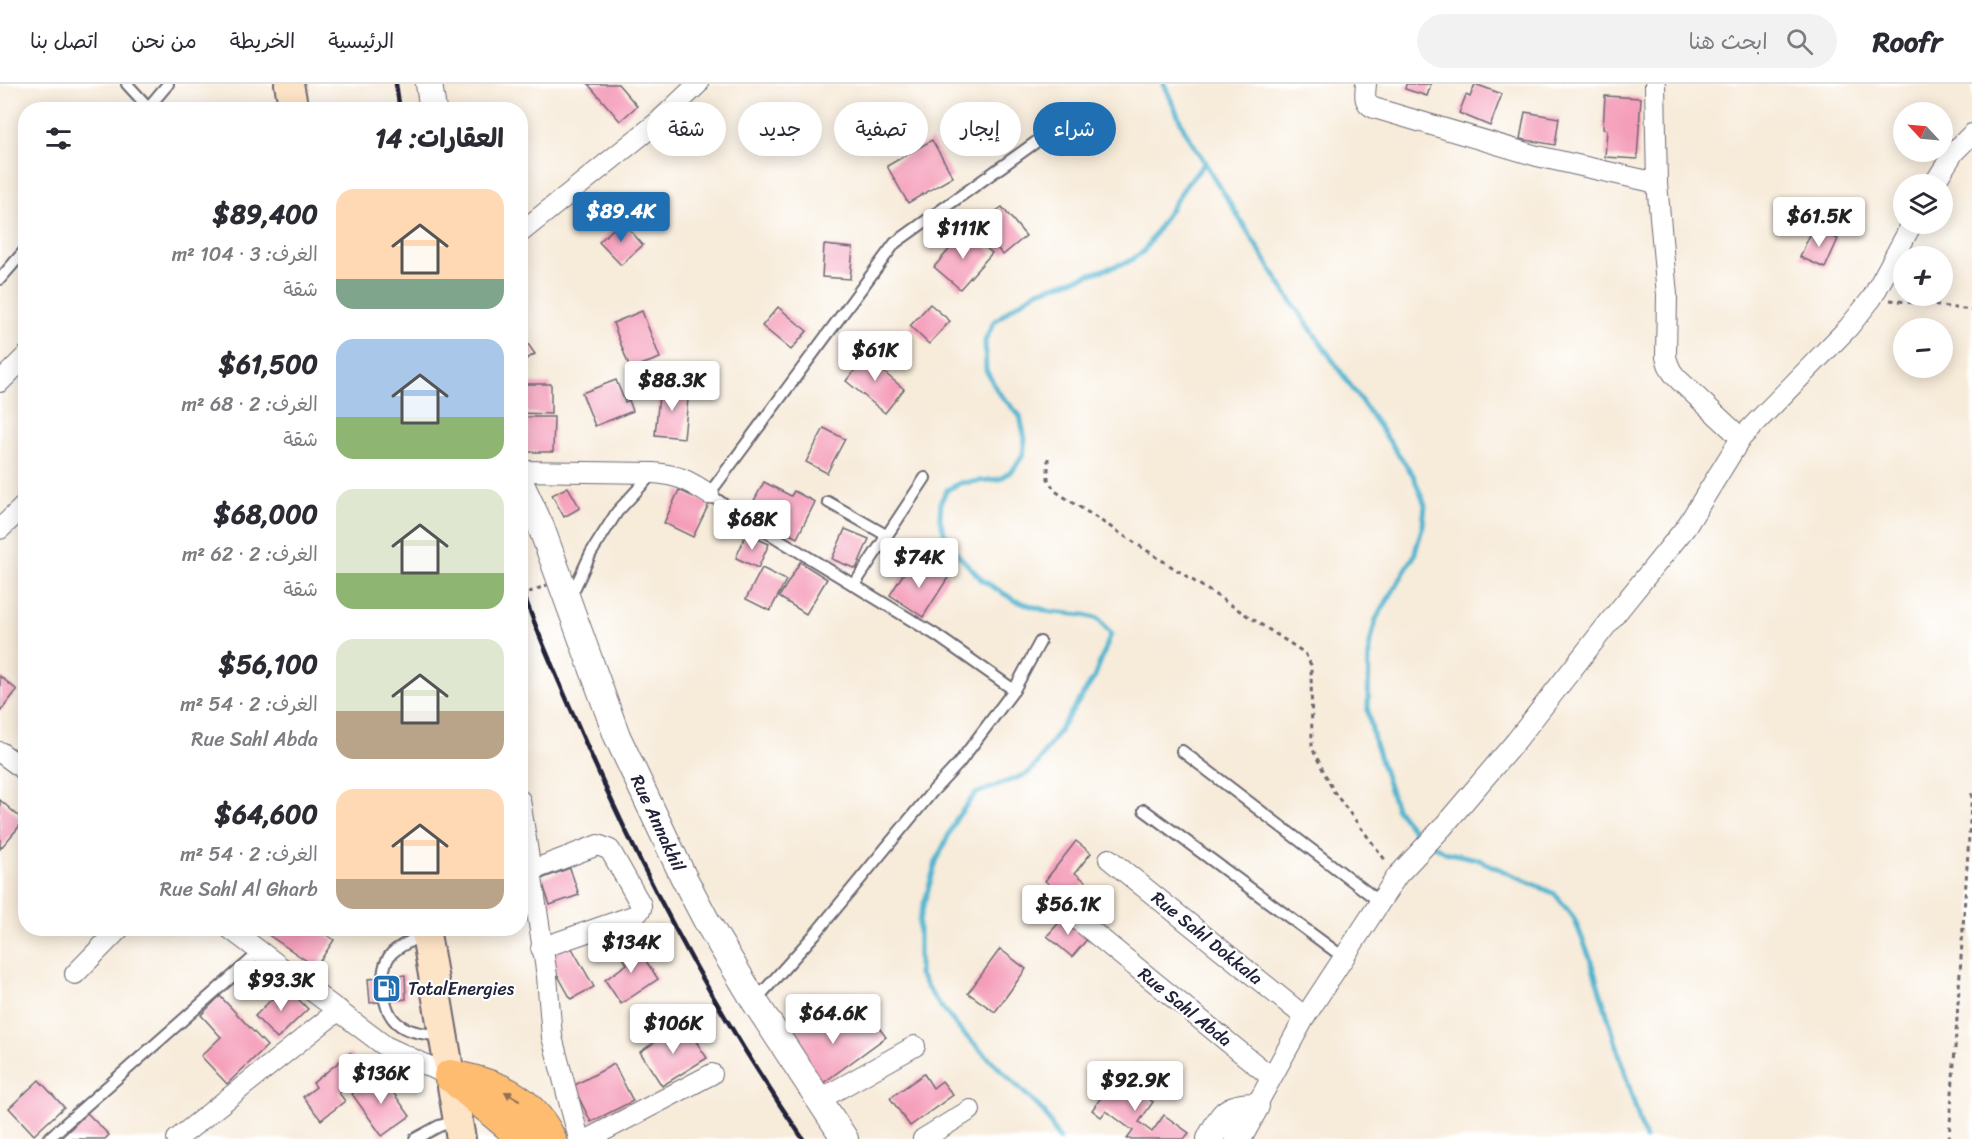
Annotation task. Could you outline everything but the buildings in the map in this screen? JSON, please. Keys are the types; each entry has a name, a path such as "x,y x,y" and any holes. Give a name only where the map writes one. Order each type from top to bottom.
{"main road":[{"path":"290,84 293,102"},
{"path":"426,936 460,1130"},
{"path":"450,1076 509,1125 521,1139"},
{"path":"450,1076 476,1081 504,1091 522,1101 540,1120 550,1139"}],"street":[{"path":"429,84 432,102"},
{"path":"528,226 659,121 698,84"},
{"path":"1366,84 1365,100 1374,108 1537,156 1657,183"},
{"path":"1655,84 1657,183 1667,296 1666,357 1671,372 1741,438"},
{"path":"1940,174 1954,153 1972,134"},
{"path":"1238,1139 1305,1017 1397,876 1442,828 1516,741 1686,527 1741,438 1829,350 1872,298 1907,234"},
{"path":"0,382 18,364"},
{"path":"528,471 652,473 683,478 709,494"},
{"name":"Rue Annakhil","path":"528,499 541,527 617,736 678,865 706,920 754,1002 845,1139"},
{"path":"0,529 18,512"},
{"path":"530,871 598,845 602,846 610,850 641,905 636,915 541,948"},
{"path":"528,857 546,976 552,1037 579,1139"},
{"name":"Rue Sahl Dokkala","path":"1109,859 1305,1017"},
{"name":"Rue Sahl Abda","path":"1072,915 1271,1077"},
{"path":"75,974 112,936"},
{"path":"240,936 377,1040 400,1039 450,1076"},
{"path":"177,1139 339,1010"},
{"path":"819,1100 915,1046"},
{"path":"588,1139 712,1074"},
{"path":"1210,1139 1219,1120 1231,1109 1256,1106"},
{"path":"923,1139 970,1110"}],"lane":[{"path":"127,84 142,102"},
{"path":"152,102 168,84"},
{"path":"1014,690 936,635 742,517 709,494 895,243 1033,144"},
{"path":"0,279 18,258"},
{"path":"569,605 582,571 617,512 652,473"},
{"path":"854,585 925,478"},
{"path":"828,502 886,535"},
{"path":"754,1002 959,763 1014,690 1040,642"},
{"path":"1182,751 1380,902"},
{"path":"1144,810 1343,957"},
{"path":"417,936 393,952 382,970 384,1001 400,1039 412,1033 444,1036"},
{"path":"48,1139 261,951"},
{"path":"415,1139 439,1126 460,1130"}],"path":[{"path":"1872,298 1972,310"},
{"path":"1048,458 1048,479 1055,491 1305,653 1311,664 1312,748 1319,765 1334,792 1397,876"},
{"path":"528,593 548,585"},
{"path":"1949,1139 1972,791"}],"waterway":[{"path":"1164,84 1184,129 1287,295 1413,475 1425,505 1423,525 1414,556 1376,619 1369,648 1368,711 1375,744 1396,808 1415,833 1444,852 1477,859 1555,894 1574,918 1590,958 1645,1139"},
{"path":"1059,1139 1044,1112 961,1031 934,998 919,974 919,921 936,862 956,819 975,794 1027,774 1037,764 1094,678 1111,634 1099,619 1051,612 1016,601 982,580 948,544 940,519 941,501 947,490 960,483 1000,479 1013,470 1023,455 1025,439 1020,416 998,392 986,370 985,341 994,322 1038,291 1128,262 1143,252 1186,185 1206,162"}],"railway":[{"path":"396,84 399,102"},
{"path":"528,606 601,777 652,884 738,1040 803,1139"}],"place":[{"name":"TotalEnergies","path":"387,989"}]}
